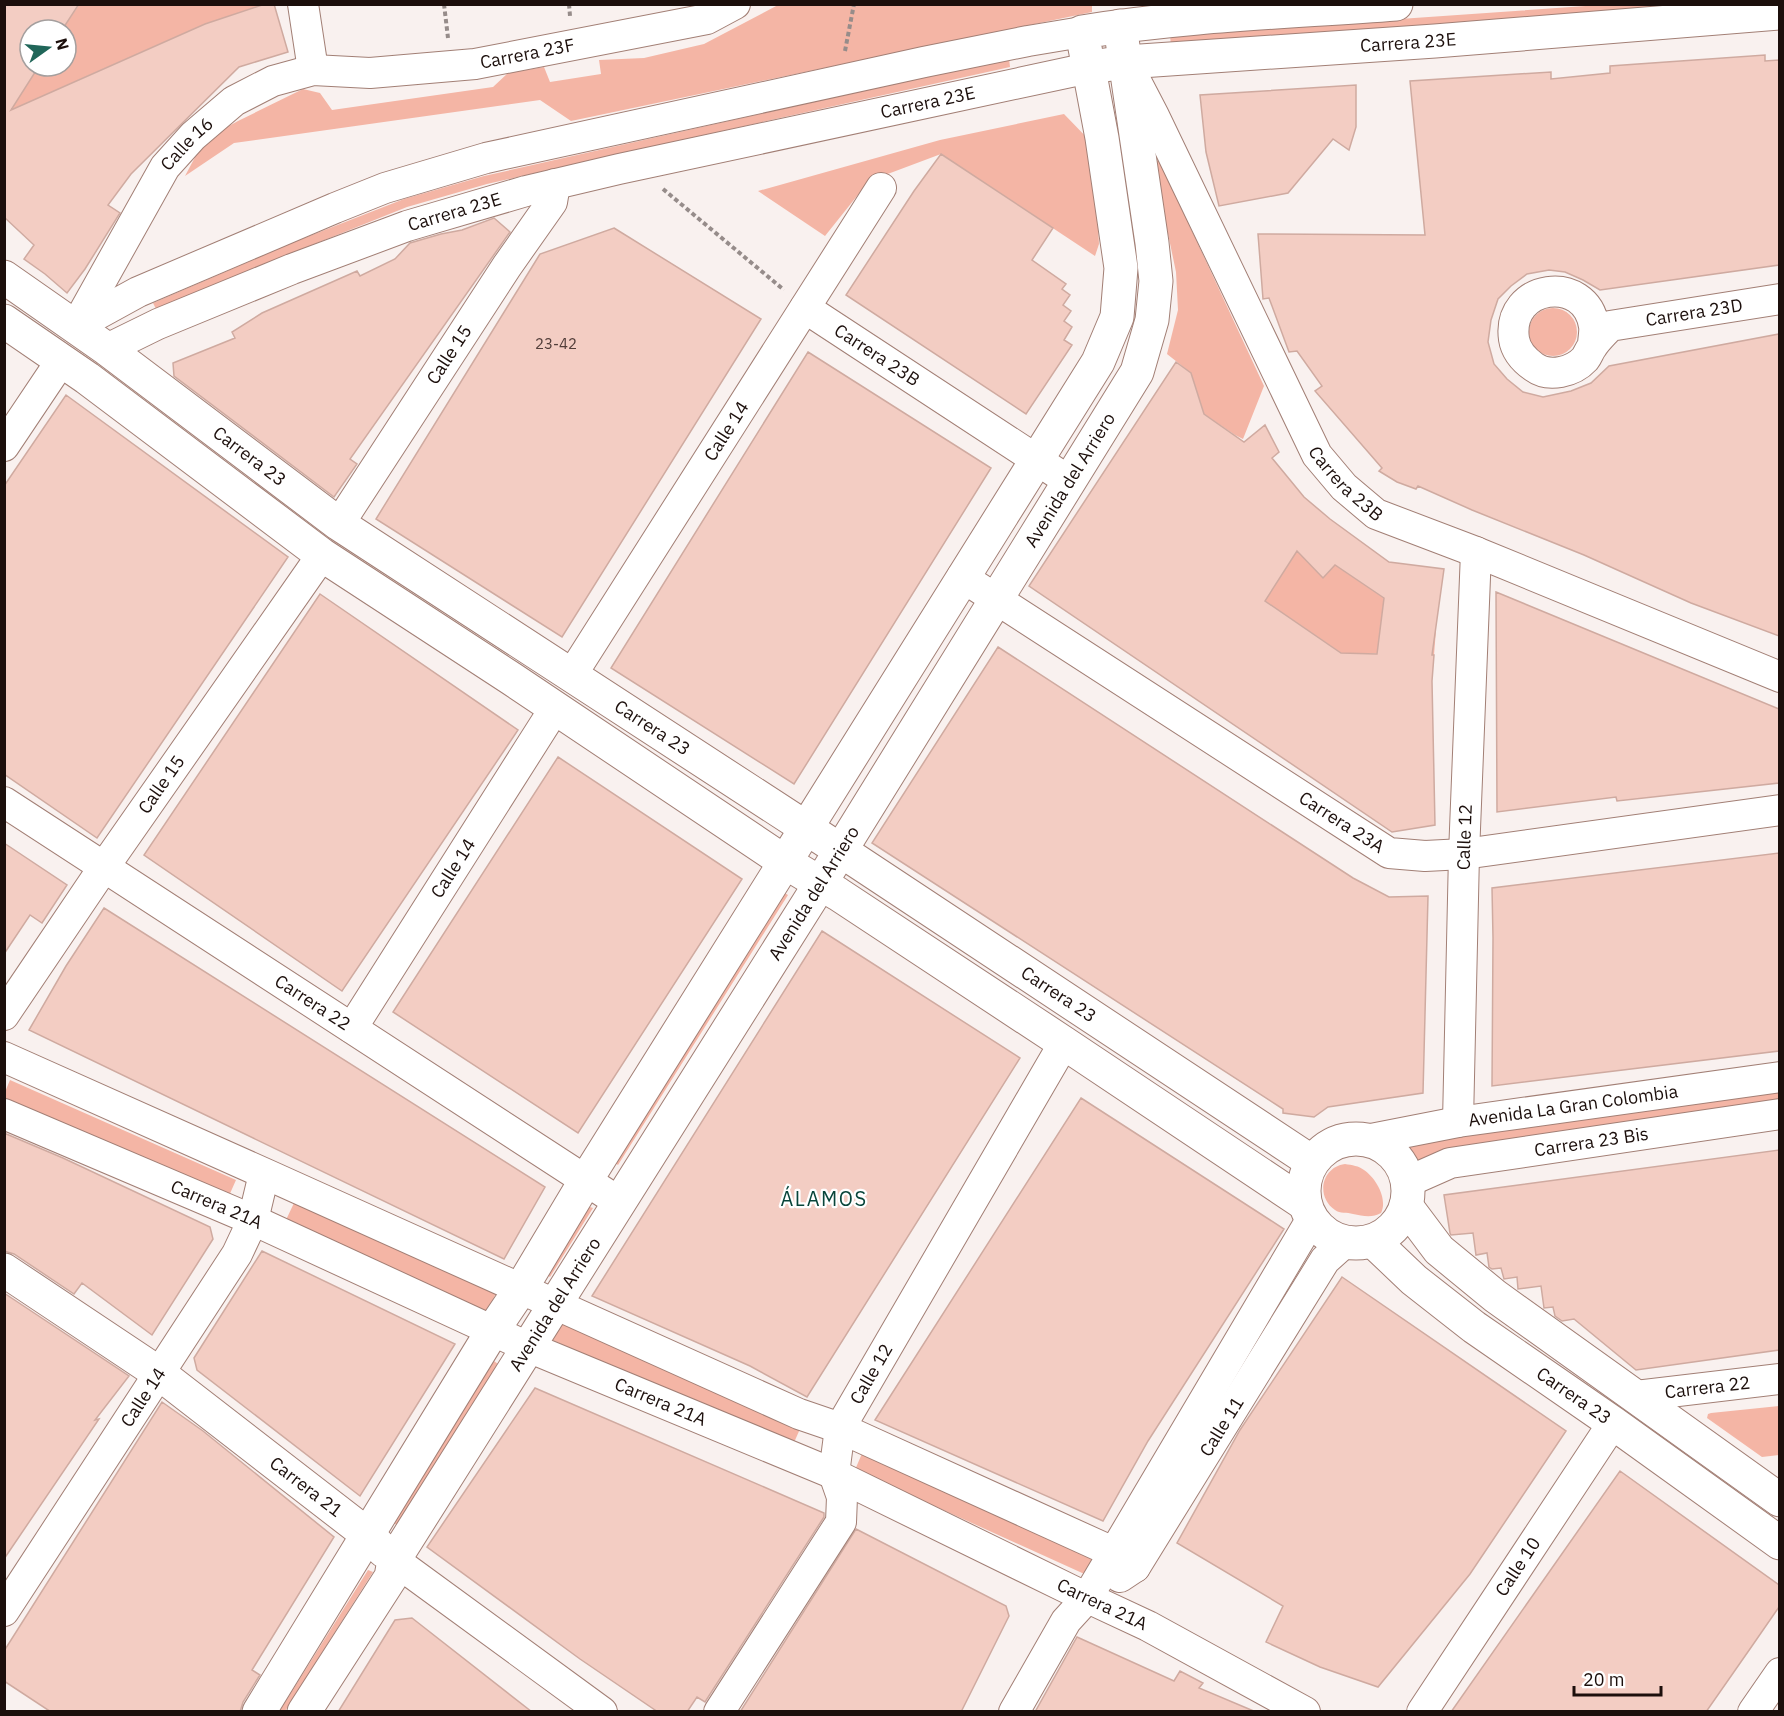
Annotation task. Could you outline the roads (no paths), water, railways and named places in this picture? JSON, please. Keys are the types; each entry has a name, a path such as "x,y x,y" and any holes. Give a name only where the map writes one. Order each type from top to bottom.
{"street":[{"path":"303,4 313,70"},
{"name":"Carrera 23F","path":"313,70 370,73 475,63 735,4"},
{"path":"76,326 138,292 385,188 486,158 1028,41 1120,26 1210,16 1396,4"},
{"name":"Carrera 23E","path":"107,349 158,324 292,269 407,226 526,191 636,165 1089,68 1126,62 1435,41 1779,13"},
{"name":"Avenida del Arriero","path":"304,1712 391,1577 394,1560 997,600 1137,372 1152,320 1156,281 1120,26"},
{"name":"Avenida del Arriero","path":"259,1712 493,1330 522,1287 585,1180 1098,362 1116,317 1121,268 1102,138 1082,32"},
{"name":"Carrera 23B","path":"1126,62 1155,116 1317,455 1344,487 1376,514 1476,552 1779,677"},
{"name":"Calle 16","path":"76,326 165,167 193,136 234,101 273,81 313,70"},
{"name":"Calle 15","path":"339,524 507,266 552,202 555,184"},
{"name":"Calle 14","path":"572,676 881,188"},
{"name":"Carrera 23","path":"4,277 76,326 339,524 840,850 1312,1162"},
{"name":"Carrera 23D","path":"1598,328 1779,299"},
{"name":"Carrera 23B","path":"805,308 1069,480"},
{"name":"Carrera 23","path":"4,321 322,555 785,862 1064,1043 1308,1212"},
{"path":"4,446 61,361"},
{"path":"1098,362 1137,372"},
{"name":"Calle 12","path":"1458,1122 1464,854 1476,552"},
{"name":"Calle 15","path":"4,1015 104,867 322,555"},
{"name":"Carrera 23A","path":"962,577 1389,853 1425,856 1464,854 1779,810"},
{"name":"Calle 14","path":"352,1028 555,708"},
{"name":"Carrera 22","path":"4,802 619,1202"},
{"name":"Calle 12","path":"719,1712 842,1522 842,1497 834,1474 840,1428 1064,1043"},
{"path":"4,1057 556,1302 798,1414 840,1428 1124,1560"},
{"name":"Avenida La Gran Colombia","path":"1366,1140 1458,1122 1779,1077"},
{"name":"Carrera 21A","path":"4,1114 253,1220 528,1347 834,1474 1148,1626 1305,1712"},
{"name":"Carrera 23 Bis","path":"1406,1194 1450,1163 1779,1114"},
{"path":"1349,1139 1366,1140 1382,1146 1395,1157 1404,1171 1406,1194 1399,1220 1389,1232 1359,1241 1329,1236 1308,1212 1304,1190 1306,1175 1312,1162 1328,1147 1349,1139"},
{"name":"Calle 14","path":"4,1611 237,1254 253,1220 264,1174"},
{"name":"Carrera 23","path":"1406,1194 1439,1250 1495,1296 1779,1500"},
{"name":"Calle 11","path":"1124,1560 1308,1212"},
{"name":"Carrera 23","path":"1359,1241 1474,1327 1613,1423 1779,1543"},
{"name":"Calle 11","path":"1014,1712 1066,1621 1124,1560 1325,1260 1359,1241"},
{"name":"Carrera 21","path":"4,1270 160,1374 368,1535 394,1560 602,1712"},
{"name":"Carrera 22","path":"1636,1396 1779,1379"},
{"name":"Calle 10","path":"1422,1712 1613,1423"},
{"path":"1753,1712 1779,1673"}],"district":[{"name":"ÁLAMOS","path":"824,1199"}]}
